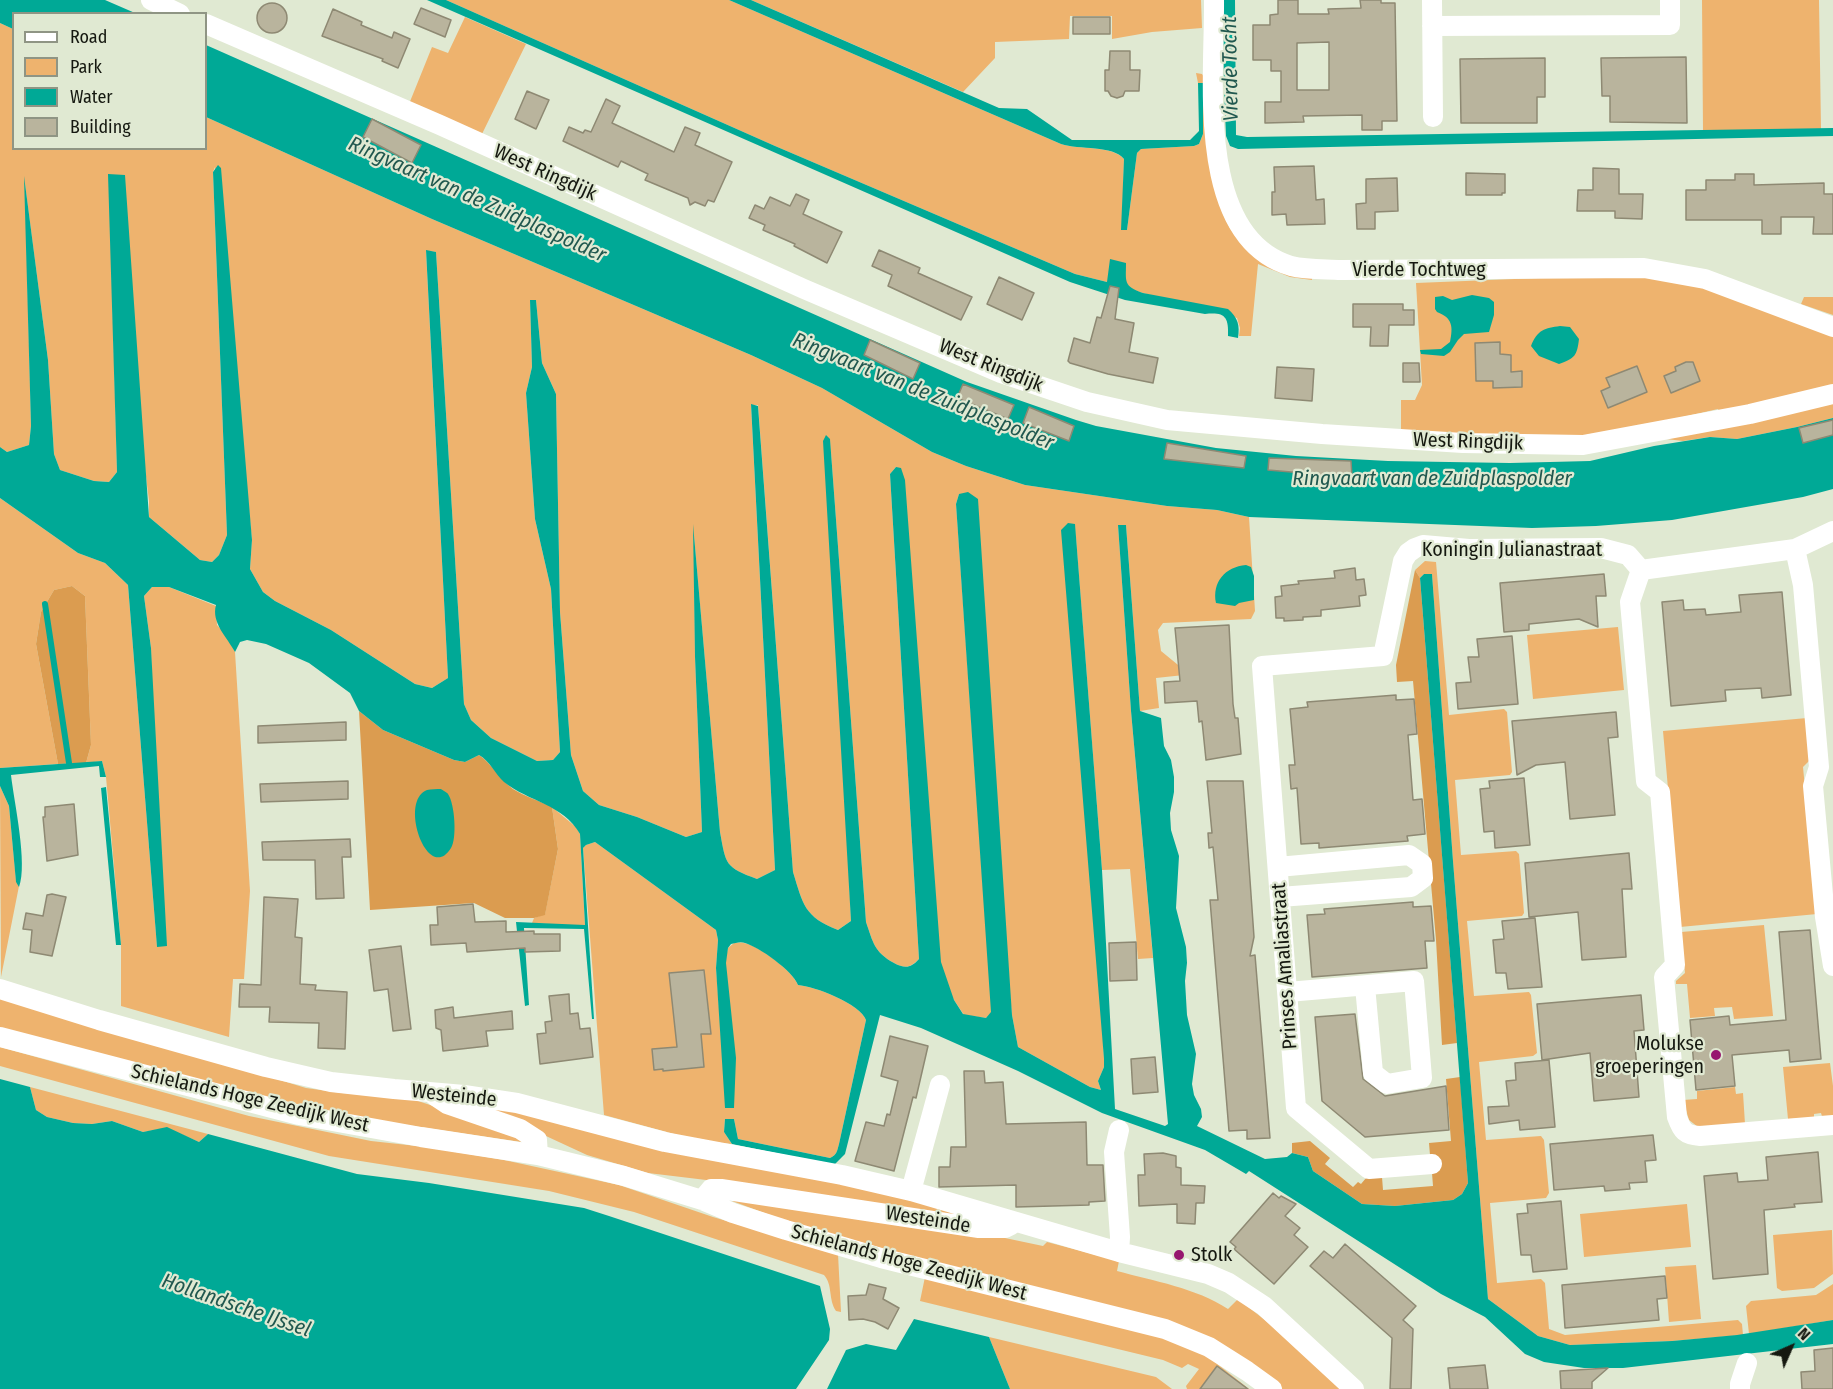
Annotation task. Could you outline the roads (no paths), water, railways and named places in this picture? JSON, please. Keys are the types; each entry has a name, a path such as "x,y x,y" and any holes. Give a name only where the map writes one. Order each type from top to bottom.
{"street":[{"path":"151,0 176,12"},
{"name":"Vierde Tochtweg","path":"1214,0 1215,140 1222,179 1234,216 1243,232 1267,254 1292,266 1341,270 1644,268 1706,279 1833,327"},
{"path":"1432,0 1433,117"},
{"path":"1432,26 1670,25 1670,0"},
{"name":"West Ringdijk","path":"207,24 440,125 804,289 1001,373 1087,402 1167,420 1322,434 1463,443 1584,445 1750,414 1833,394"},
{"path":"1833,531 1795,549 1641,570 1630,603 1646,781 1660,792 1675,965 1664,977 1677,1117 1681,1128 1687,1135 1700,1136 1833,1125"},
{"name":"Koningin Julianastraat","path":"1262,666 1383,656 1403,561 1408,553 1423,545 1469,549 1601,549 1628,555 1641,570"},
{"path":"1795,549 1803,585 1819,767 1813,786 1825,917 1833,966"},
{"name":"Prinses Amaliastraat","path":"1262,666 1296,1108 1369,1169 1432,1164"},
{"path":"1278,867 1409,855 1422,864 1424,878 1411,887 1280,897"},
{"path":"1288,992 1414,981 1422,1078 1386,1084 1373,1072 1365,986"},
{"name":"Westeinde","path":"0,989 99,1020 266,1067 332,1082 464,1095 517,1103 665,1142 842,1175 911,1191 1119,1252 1208,1274 1229,1283 1264,1306 1354,1389"},
{"name":"Schielands Hoge Zeedijk West","path":"0,1037 299,1115 538,1155 624,1176 702,1200 733,1213 786,1230 881,1258 1166,1329 1209,1347 1272,1389"},
{"name":"Westeinde","path":"911,1191 940,1085"},
{"path":"434,1092 438,1099 447,1104 529,1134 537,1140 538,1155"},
{"path":"1119,1130 1113,1152 1120,1237 1119,1252"},
{"name":"Westeinde","path":"702,1200 711,1189 721,1189 979,1228 1005,1228 1013,1221"},
{"path":"1740,1389 1748,1363"}],"water":[{"path":"0,0 105,0 133,12 12,12 12,29 0,23"},
{"path":"427,0 446,0 775,146 1075,274 1107,282 1110,259 1126,263 1127,282 1132,288 1143,293 1228,309 1237,322 1238,338 1228,336 1228,324 1221,315 1125,300 1070,282"},
{"path":"729,0 751,0 999,108 1027,109 1072,140 1190,140 1199,131 1198,83 1203,83 1203,134 1199,144 1194,146 1141,149 1137,153 1127,230 1121,230 1124,159 1119,155 1104,150 1061,144"},
{"name":"Vierde Tocht","path":"1223,0 1235,0 1236,135 1247,137 1833,128 1833,136 1238,149 1230,146 1226,136"},
{"name":"Ringvaart van de Zuidplaspolder","path":"207,45 967,382 1096,426 1216,448 1296,456 1388,461 1510,463 1590,461 1654,446 1710,437 1737,439 1833,418 1833,489 1803,497 1672,520 1532,528 1249,517 1217,510 1167,506 1025,485 966,466 932,452 822,388 751,355 432,219 207,117"},
{"path":"218,165 221,168 252,540 250,569 263,592 275,601 331,630 415,684 432,688 448,678 426,250 436,252 464,704 471,720 491,738 537,761 553,760 560,752 551,589 535,519 526,393 532,367 530,300 536,300 542,363 556,394 560,612 571,755 583,791 599,805 637,817 686,837 702,832 695,657 693,524 720,832 729,863 733,868 757,879 775,870 751,404 758,406 793,872 806,908 818,920 838,930 851,921 823,441 826,435 830,439 866,922 873,941 882,955 905,967 919,959 890,474 896,467 901,468 905,480 941,962 954,1000 963,1014 986,1018 991,1012 956,504 959,494 968,492 978,499 1012,1015 1018,1047 1090,1087 1101,1090 1098,1081 1104,1067 1104,1059 1061,530 1068,523 1075,524 1102,870 1115,1109 1165,1126 1168,1124 1131,711 1118,525 1126,525 1140,711 1161,718 1164,746 1171,760 1174,777 1170,813 1171,830 1179,856 1176,908 1186,947 1187,1015 1196,1054 1192,1084 1202,1117 1197,1126 1265,1159 1287,1157 1292,1153 1308,1157 1313,1171 1362,1204 1395,1206 1453,1200 1462,1194 1468,1183 1420,578 1424,574 1432,574 1488,1299 1538,1336 1570,1345 1672,1341 1737,1335 1833,1320 1833,1344 1623,1368 1584,1368 1544,1362 1525,1354 1485,1317 1441,1294 1249,1171 1246,1174 1205,1150 1102,1113 1018,1071 921,1028 880,1015 845,1154 834,1165 732,1144 724,1132 725,1119 734,1119 738,1139 830,1158 834,1156 839,1144 866,1020 856,1008 836,997 798,985 790,973 775,960 751,945 743,942 731,944 728,948 726,963 736,1058 734,1108 725,1108 716,968 718,940 716,930 595,842 583,848 594,1019 592,1019 584,929 524,928 529,1005 525,1006 516,922 585,925 580,834 573,824 555,810 504,782 479,755 465,762 454,760 383,730 359,711 350,693 309,663 266,644 247,640 240,642 235,652 218,624 216,605 169,587 152,587 144,596 151,648 167,946 157,947 128,585 105,563 78,553 0,498 0,447 7,452 29,445 31,426 24,176 48,360 54,454 60,470 94,481 109,482 117,472 108,174 125,175 149,517 200,560 212,562 219,555 227,535 213,172"},
{"path":"1472,295 1489,298 1494,302 1494,315 1489,332 1464,334 1444,356 1421,354 1420,350 1441,349 1450,342 1451,324 1435,309 1435,297 1443,296 1452,300"},
{"path":"1560,326 1570,327 1579,339 1574,356 1559,364 1539,356 1531,346 1536,336 1542,331"},
{"path":"1246,565 1251,567 1254,576 1254,600 1235,606 1216,603 1218,582 1226,572"},
{"path":"102,761 106,777 100,777 99,766 11,775 20,832 22,864 19,887 16,882 9,806 0,786 0,768"},
{"path":"106,787 121,945 116,945 101,788"},
{"path":"441,789 448,794 450,799 455,830 453,844 442,857 433,856 426,849 416,823 415,809 419,797 427,790"},
{"name":"Hollandsche IJssel","path":"0,1079 30,1087 36,1110 47,1117 73,1123 92,1124 112,1121 143,1132 167,1127 199,1142 208,1134 357,1174 584,1208 820,1286 830,1329 829,1340 796,1389 0,1389"},
{"path":"914,1319 989,1337 1010,1389 827,1389 846,1350 866,1344 896,1350"}],"waterway":[{"path":"45,604 69,763"}],"place":[{"name":"Molukse groeperingen","path":"1716,1055"},
{"name":"Stolk","path":"1179,1255"}]}
